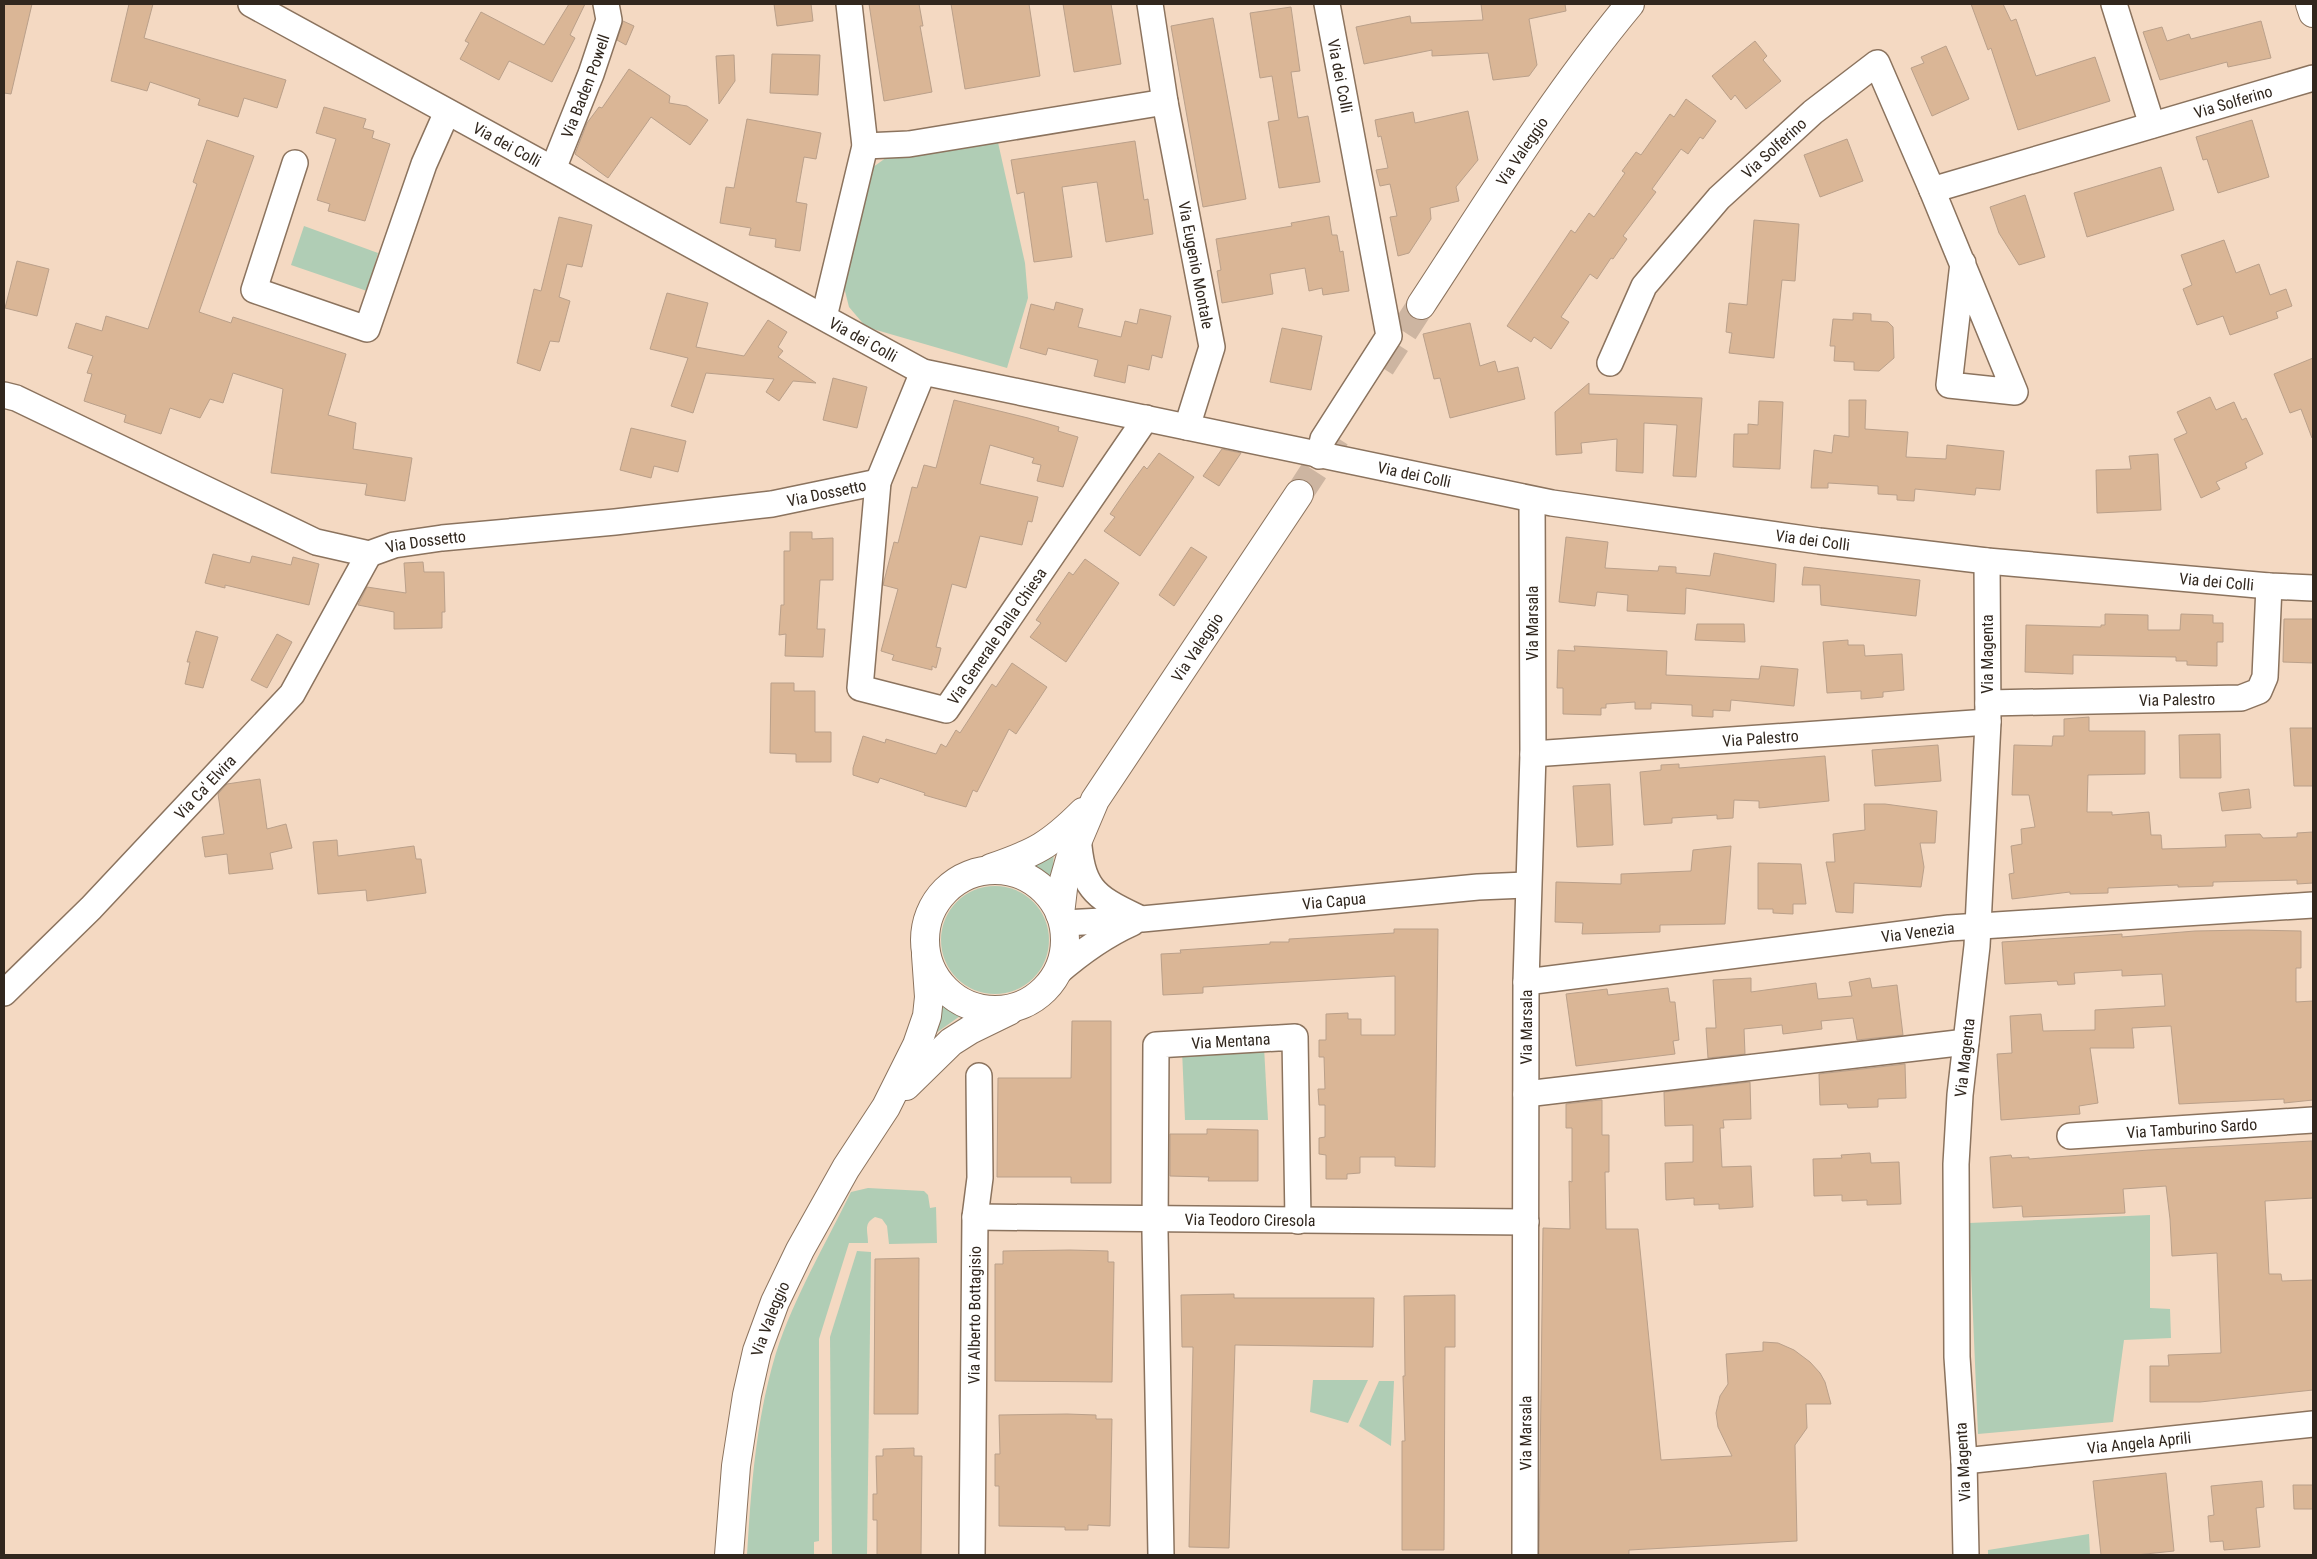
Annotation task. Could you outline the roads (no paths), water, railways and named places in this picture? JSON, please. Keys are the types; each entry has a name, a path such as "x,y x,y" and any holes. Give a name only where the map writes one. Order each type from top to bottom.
{"main road":[{"name":"Via Valeggio","path":"1421,305 1543,120 1598,43 1630,4"},
{"path":"2310,4 2313,13"},
{"name":"Via Valeggio","path":"1062,919 1064,880 1078,836 1095,800 1299,494"},
{"name":"Via Valeggio","path":"984,870 1036,851 1059,836 1095,800"},
{"path":"984,870 1012,872 1038,884 1051,898 1062,919 1065,940 1063,957 1057,974 1040,993 1029,1001 1009,1009 987,1009 966,1004 948,992 934,975 926,955 925,932 931,910 944,891 963,878 984,870"},
{"name":"Via Valeggio","path":"729,1555 736,1466 747,1395 757,1351 774,1302 800,1250 846,1168 886,1107 917,1046 927,1016 929,996 926,955"},
{"name":"Via Valeggio","path":"886,1107 926,1064 951,1042 970,1030 1029,1001"}],"street":[{"name":"Via dei Colli","path":"251,4 923,372 1532,500 1819,541 1987,561 2269,586 2313,588"},
{"name":"Via Baden Powell","path":"553,168 591,74 609,20 606,4"},
{"path":"824,317 865,146 850,4"},
{"name":"Via Eugenio Montale","path":"1150,4 1165,102 1212,347 1187,427"},
{"name":"Via dei Colli","path":"1319,456 1323,439 1389,336 1327,4"},
{"path":"2114,4 2152,125"},
{"name":"Via Solferino","path":"1610,363 1644,286 1719,198 1813,112 1877,62 1963,263 2015,392 1949,385 1963,263"},
{"name":"Via Solferino","path":"1932,190 2313,78"},
{"path":"865,146 909,144 1165,102"},
{"path":"294,163 254,290 367,329 424,164 447,112"},
{"name":"Via Generale Dalla Chiesa","path":"923,372 878,482 860,688 946,710 1146,418"},
{"name":"Via Dossetto","path":"4,395 16,398 97,436 316,542 369,554 394,545 442,538 615,522 772,504 878,482"},
{"name":"Via Marsala","path":"1526,1555 1526,982 1527,885 1533,754 1532,500"},
{"name":"Via Ca' Elvira","path":"4,993 91,908 292,694 369,554"},
{"name":"Via Magenta","path":"1966,1555 1964,1461 1957,1358 1956,1164 1960,1095 1977,925 1988,713 1987,561"},
{"name":"Via Palestro","path":"1533,754 1988,713 2241,698 2259,691 2265,677 2269,586"},
{"path":"1078,836 1086,880 1095,892 1107,904 1142,920"},
{"name":"Via Capua","path":"1062,919 1142,920 1478,887 1527,885"},
{"name":"Via Venezia","path":"1526,982 1977,925 2313,905"},
{"name":"Via Capua","path":"1057,974 1082,951 1114,931 1142,920"},
{"name":"Via Mentana","path":"1155,1219 1156,1045 1295,1037 1298,1221"},
{"path":"1526,1094 1966,1042"},
{"name":"Via Alberto Bottagisio","path":"972,1555 975,1217 980,1178 979,1076"},
{"name":"Via Tamburino Sardo","path":"2070,1136 2313,1120"},
{"name":"Via Teodoro Ciresola","path":"975,1217 1526,1222"},
{"path":"1155,1219 1161,1555"},
{"name":"Via Angela Aprili","path":"1964,1461 2313,1424"}],"tunnel":[{"path":"1381,367 1421,305"},
{"path":"1299,494 1336,437"}]}
